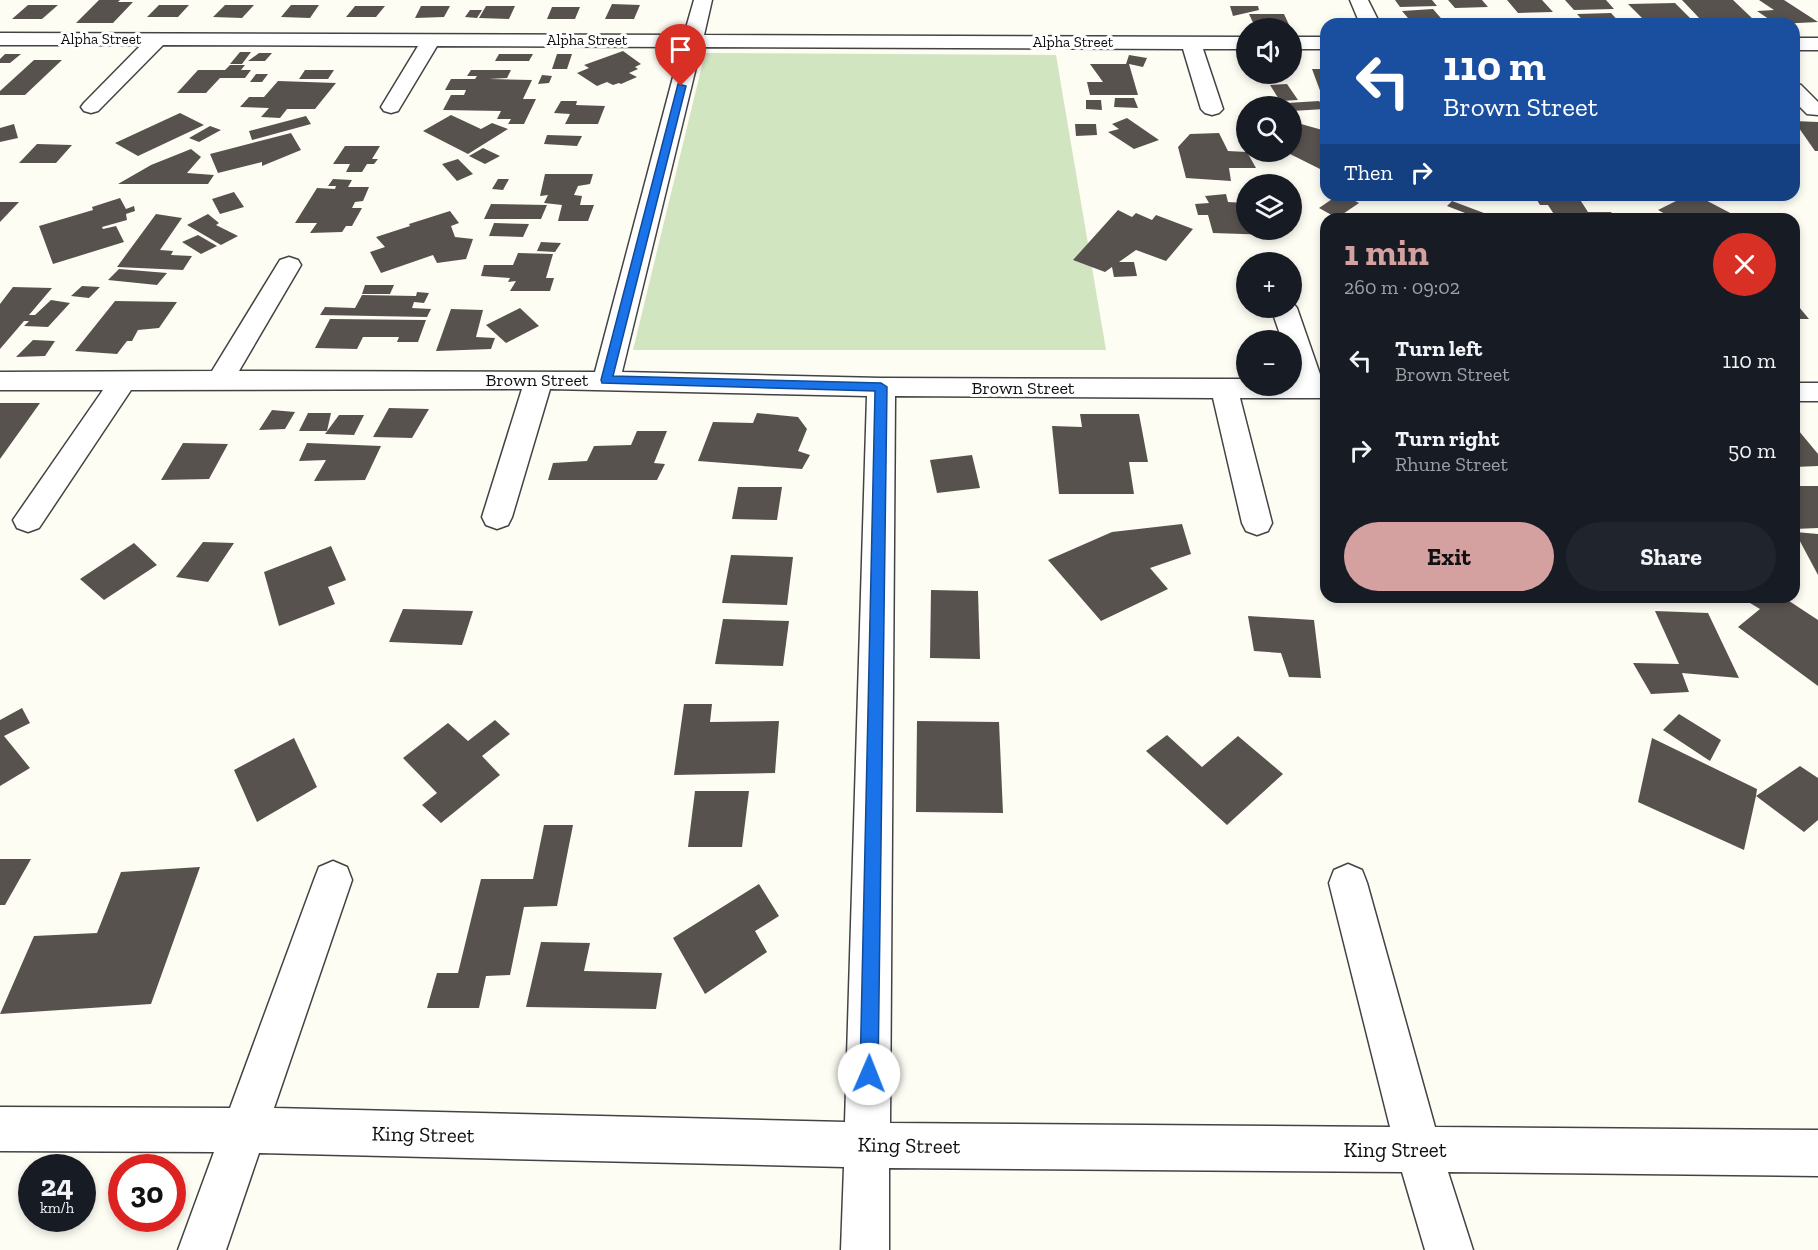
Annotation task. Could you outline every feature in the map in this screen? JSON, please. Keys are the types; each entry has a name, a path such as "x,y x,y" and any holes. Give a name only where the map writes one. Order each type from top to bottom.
{"street":[{"path":"606,380 703,0"},
{"path":"1359,0 1367,18"},
{"name":"Alpha Street","path":"0,39 1236,43"},
{"path":"91,107 158,39"},
{"path":"391,107 432,39"},
{"path":"1191,43 1212,109"},
{"path":"1302,43 1320,43"},
{"path":"1800,44 1818,45"},
{"path":"1800,95 1814,110"},
{"path":"220,381 289,265"},
{"path":"1288,318 1318,389"},
{"path":"28,520 124,380"},
{"path":"497,517 539,380"},
{"name":"Brown Street","path":"0,381 606,380 881,387 1318,389"},
{"path":"865,1250 881,387"},
{"path":"1224,388 1257,524"},
{"path":"1800,392 1818,392"},
{"path":"202,1250 333,880"},
{"path":"1348,883 1418,1149 1449,1250"},
{"name":"King Street","path":"0,1129 244,1130 868,1145 1818,1153"}],"green space":[{"path":"705,53 1056,55 1106,350 633,350"}],"building":[{"path":"99,0 133,2 113,23 76,23"},
{"path":"1395,0 1432,0 1437,6 1400,7"},
{"path":"1448,0 1482,0 1488,7 1455,8"},
{"path":"1507,0 1542,0 1553,12 1518,13"},
{"path":"1565,0 1606,0 1614,9 1574,10"},
{"path":"1682,0 1733,0 1752,18 1699,18"},
{"path":"1759,0 1784,0 1818,22 1800,23 1800,18 1767,18 1757,11 1774,10"},
{"path":"1675,3 1690,18 1642,18 1628,4"},
{"path":"612,4 640,5 634,19 605,19"},
{"path":"28,5 58,5 42,19 12,19"},
{"path":"159,5 189,5 178,17 147,17"},
{"path":"225,5 254,5 242,18 213,17"},
{"path":"291,5 319,5 310,18 281,17"},
{"path":"355,6 385,6 376,17 346,17"},
{"path":"421,6 450,6 444,17 415,18"},
{"path":"486,6 515,6 509,19 479,18"},
{"path":"1230,6 1258,6 1259,10 1233,16"},
{"path":"552,7 580,7 575,19 547,19"},
{"path":"1433,9 1441,18 1408,18 1402,11"},
{"path":"470,10 482,10 477,18 465,17"},
{"path":"1611,13 1616,18 1581,18 1577,14"},
{"path":"1249,14 1284,14 1286,18 1251,18"},
{"path":"623,51 641,64 635,67 638,69 629,73 637,77 621,84 613,85 607,82 597,86 577,73 589,68 584,65"},
{"path":"240,52 251,52 242,64 230,64"},
{"path":"259,53 272,53 265,61 248,61"},
{"path":"5,54 21,54 10,63 0,63 0,59"},
{"path":"499,54 533,54 529,61 495,61"},
{"path":"557,54 572,54 567,69 552,69"},
{"path":"1129,55 1147,58 1143,67 1129,64 1138,95 1090,95 1087,82 1103,82 1090,64 1126,64"},
{"path":"34,60 62,60 25,95 0,95 0,91"},
{"path":"230,65 245,65 241,70 251,70 245,78 220,78 206,93 177,93 198,70 225,70"},
{"path":"1312,69 1320,69 1320,91"},
{"path":"305,70 334,70 328,79 299,79"},
{"path":"471,70 511,70 507,78 489,79 532,80 523,99 536,99 524,124 508,124 511,119 497,119 501,111 443,110 451,95 464,95 466,90 445,90 451,79 475,79 477,76 467,76"},
{"path":"256,74 268,74 262,82 250,82"},
{"path":"542,75 552,76 549,83 538,84"},
{"path":"278,81 336,83 315,109 287,109 280,118 261,117 269,108 240,107 249,97 264,97"},
{"path":"1287,84 1295,96 1277,96 1270,85"},
{"path":"1115,98 1134,98 1138,108 1114,107"},
{"path":"1086,100 1101,100 1102,110 1086,109"},
{"path":"561,101 577,101 576,105 605,106 598,124 565,124 570,114 554,113"},
{"path":"1319,101 1320,109 1302,110 1302,102"},
{"path":"180,113 204,125 138,156 115,143"},
{"path":"451,115 481,129 492,123 508,129 468,154 423,131"},
{"path":"306,116 311,124 252,140 249,131"},
{"path":"1127,118 1159,140 1134,149 1108,132 1119,129 1112,124"},
{"path":"1800,121 1818,122 1818,151 1815,151 1800,130"},
{"path":"14,124 18,138 0,142 0,128"},
{"path":"1075,124 1096,124 1097,135 1076,136"},
{"path":"1302,124 1320,129 1320,169 1302,160"},
{"path":"210,126 221,130 199,142 189,138"},
{"path":"291,133 301,150 262,166 262,162 218,173 210,154"},
{"path":"1219,133 1228,151 1236,151 1236,162 1253,162 1256,168 1229,168 1231,181 1186,178 1178,147 1190,134"},
{"path":"547,135 582,136 577,146 544,144"},
{"path":"37,144 72,145 56,163 19,163"},
{"path":"345,146 380,146 372,159 378,159 374,164 367,164 362,172 346,172 350,164 333,164"},
{"path":"483,148 500,156 485,164 469,156"},
{"path":"191,149 201,157 187,173 214,175 208,184 118,184 151,165"},
{"path":"458,159 473,174 457,181 442,164"},
{"path":"545,174 593,174 590,184 578,186 574,195 582,196 580,205 594,205 588,221 558,221 562,205 544,203 548,195 540,196"},
{"path":"333,179 352,180 348,187 369,187 363,201 355,202 352,208 362,208 352,226 346,226 342,232 310,233 317,223 295,223 317,188 335,189 336,186 328,186"},
{"path":"498,179 509,179 503,190 492,189"},
{"path":"234,192 244,207 220,214 212,199"},
{"path":"1226,194 1228,202 1236,202 1236,234 1213,233 1208,215 1198,215 1195,204 1209,203 1205,196"},
{"path":"120,198 126,209 134,206 135,211 126,214 127,220 102,227 103,229 116,226 124,242 53,264 39,226 93,210 92,207"},
{"path":"1329,201 1359,203 1344,213 1328,213 1319,208"},
{"path":"1452,201 1484,213 1465,213 1447,206"},
{"path":"1538,201 1581,201 1588,212 1612,213 1553,213 1548,205 1540,205"},
{"path":"1676,201 1707,201 1730,213 1663,213 1658,210"},
{"path":"0,202 19,202 0,222"},
{"path":"491,204 547,205 541,219 484,219"},
{"path":"1118,210 1132,217 1136,213 1152,220 1156,215 1193,229 1166,261 1136,250 1119,262 1134,262 1137,276 1114,277 1112,267 1105,272 1073,260"},
{"path":"450,211 459,223 451,226 455,237 473,239 466,259 437,263 433,255 381,273 370,252 385,247 376,237"},
{"path":"156,214 182,218 160,250 173,251 171,255 192,256 183,270 117,267"},
{"path":"208,214 219,223 216,225 238,236 221,245 187,225"},
{"path":"494,223 529,224 523,237 489,236"},
{"path":"198,235 217,246 201,254 182,242"},
{"path":"541,242 561,243 555,252 537,251"},
{"path":"518,253 553,254 546,278 554,278 550,291 510,291 516,281 508,282 510,278 481,276 484,265 513,265"},
{"path":"119,269 167,273 157,285 108,280"},
{"path":"365,285 394,285 390,294 362,294"},
{"path":"82,286 100,287 89,298 71,296"},
{"path":"13,287 52,288 29,315 35,315 51,300 70,303 48,327 24,326 29,321 24,321 0,349 0,304"},
{"path":"417,292 429,293 424,303 414,302 412,308 431,309 427,317 320,315 325,307 355,308 362,295 416,296"},
{"path":"115,301 177,302 159,328 138,330 132,341 127,341 117,354 75,351"},
{"path":"520,308 539,326 506,343 486,325"},
{"path":"1800,308 1809,319 1800,319"},
{"path":"451,309 483,310 476,337 495,338 491,349 436,351"},
{"path":"330,319 426,320 418,342 397,342 399,337 363,337 357,349 315,348"},
{"path":"33,340 55,341 45,356 16,357"},
{"path":"0,403 40,403 0,459"},
{"path":"389,408 429,409 412,438 373,437"},
{"path":"272,410 295,412 285,429 259,430"},
{"path":"308,413 331,413 327,431 299,431"},
{"path":"757,413 798,417 807,429 798,451 810,455 802,469 698,461 713,422 753,423"},
{"path":"1080,414 1139,414 1148,462 1129,462 1134,494 1059,494 1052,426 1082,427"},
{"path":"339,415 364,415 354,435 325,434"},
{"path":"637,431 667,431 654,463 665,464 657,480 548,480 553,463 587,461 594,446 631,445"},
{"path":"1800,432 1818,454 1818,466 1800,467"},
{"path":"183,443 228,444 209,479 161,480"},
{"path":"307,443 381,446 365,480 314,481 326,460 299,461"},
{"path":"972,455 980,488 937,493 930,460"},
{"path":"1800,486 1818,486 1818,528 1800,529"},
{"path":"738,487 782,487 777,520 732,519"},
{"path":"1182,524 1191,554 1150,568 1168,589 1101,621 1048,560 1112,532"},
{"path":"1800,532 1818,534 1818,575 1800,541"},
{"path":"203,542 234,543 208,582 176,577"},
{"path":"134,543 157,565 104,600 80,579"},
{"path":"331,546 346,580 328,587 335,604 279,626 264,572"},
{"path":"731,555 793,557 787,605 722,603"},
{"path":"931,590 978,591 980,659 930,658"},
{"path":"1750,603 1792,603 1818,620 1818,686 1738,627 1760,609"},
{"path":"403,609 473,611 462,645 389,642"},
{"path":"1655,611 1708,613 1739,678 1682,673 1689,692 1651,694 1633,663 1679,664"},
{"path":"1248,616 1314,620 1321,678 1289,677 1281,653 1254,651"},
{"path":"723,619 789,621 783,666 715,664"},
{"path":"684,704 712,704 710,722 779,721 775,773 674,775"},
{"path":"22,708 30,723 4,736 30,768 0,786 0,720"},
{"path":"1679,714 1721,740 1710,761 1663,730"},
{"path":"495,720 510,734 482,756 500,775 441,823 422,805 437,793 403,758 448,723 468,741"},
{"path":"917,721 999,722 1003,813 916,812"},
{"path":"1167,735 1202,767 1238,736 1283,774 1227,825 1146,751"},
{"path":"294,738 317,787 257,822 234,770"},
{"path":"1652,738 1757,789 1744,850 1638,802"},
{"path":"1800,766 1818,778 1818,820 1804,832 1756,796"},
{"path":"695,791 749,791 742,847 688,847"},
{"path":"544,825 573,825 557,906 524,907 510,975 486,976 479,1008 427,1008 437,973 458,973 481,879 533,879"},
{"path":"0,859 31,859 5,905 0,905"},
{"path":"200,867 151,1004 0,1014 34,936 97,933 121,872"},
{"path":"759,884 779,916 755,931 767,952 705,994 673,938"},
{"path":"541,942 590,943 584,971 662,973 656,1009 526,1007"}],"route":[{"path":"681,86 606,380 881,387 869,1074"}]}
